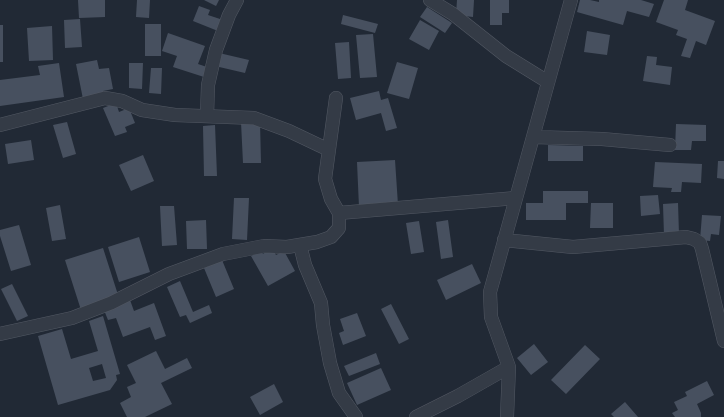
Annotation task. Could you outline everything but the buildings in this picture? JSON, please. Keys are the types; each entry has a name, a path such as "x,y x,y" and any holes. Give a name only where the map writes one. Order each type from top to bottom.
{"street":[{"path":"207,116 208,85 216,50 228,15 237,0"},
{"path":"430,0 453,14 506,56 548,82"},
{"path":"507,417 509,368 491,317 490,292 571,0"},
{"path":"0,125 105,98 122,101 142,110 175,116 254,118 289,131 329,150"},
{"path":"0,334 72,318 111,303 170,274 223,254 264,246 287,247 300,245 317,242 331,237 339,228 339,213 331,199 325,179 336,98"},
{"path":"533,136 602,139 670,145"},
{"path":"339,213 516,198"},
{"path":"504,240 573,246 686,237 694,239 700,243 720,303 724,341"},
{"path":"300,245 305,264 321,303 323,325 330,363 340,392 356,417"},
{"path":"416,417 509,368"}]}
